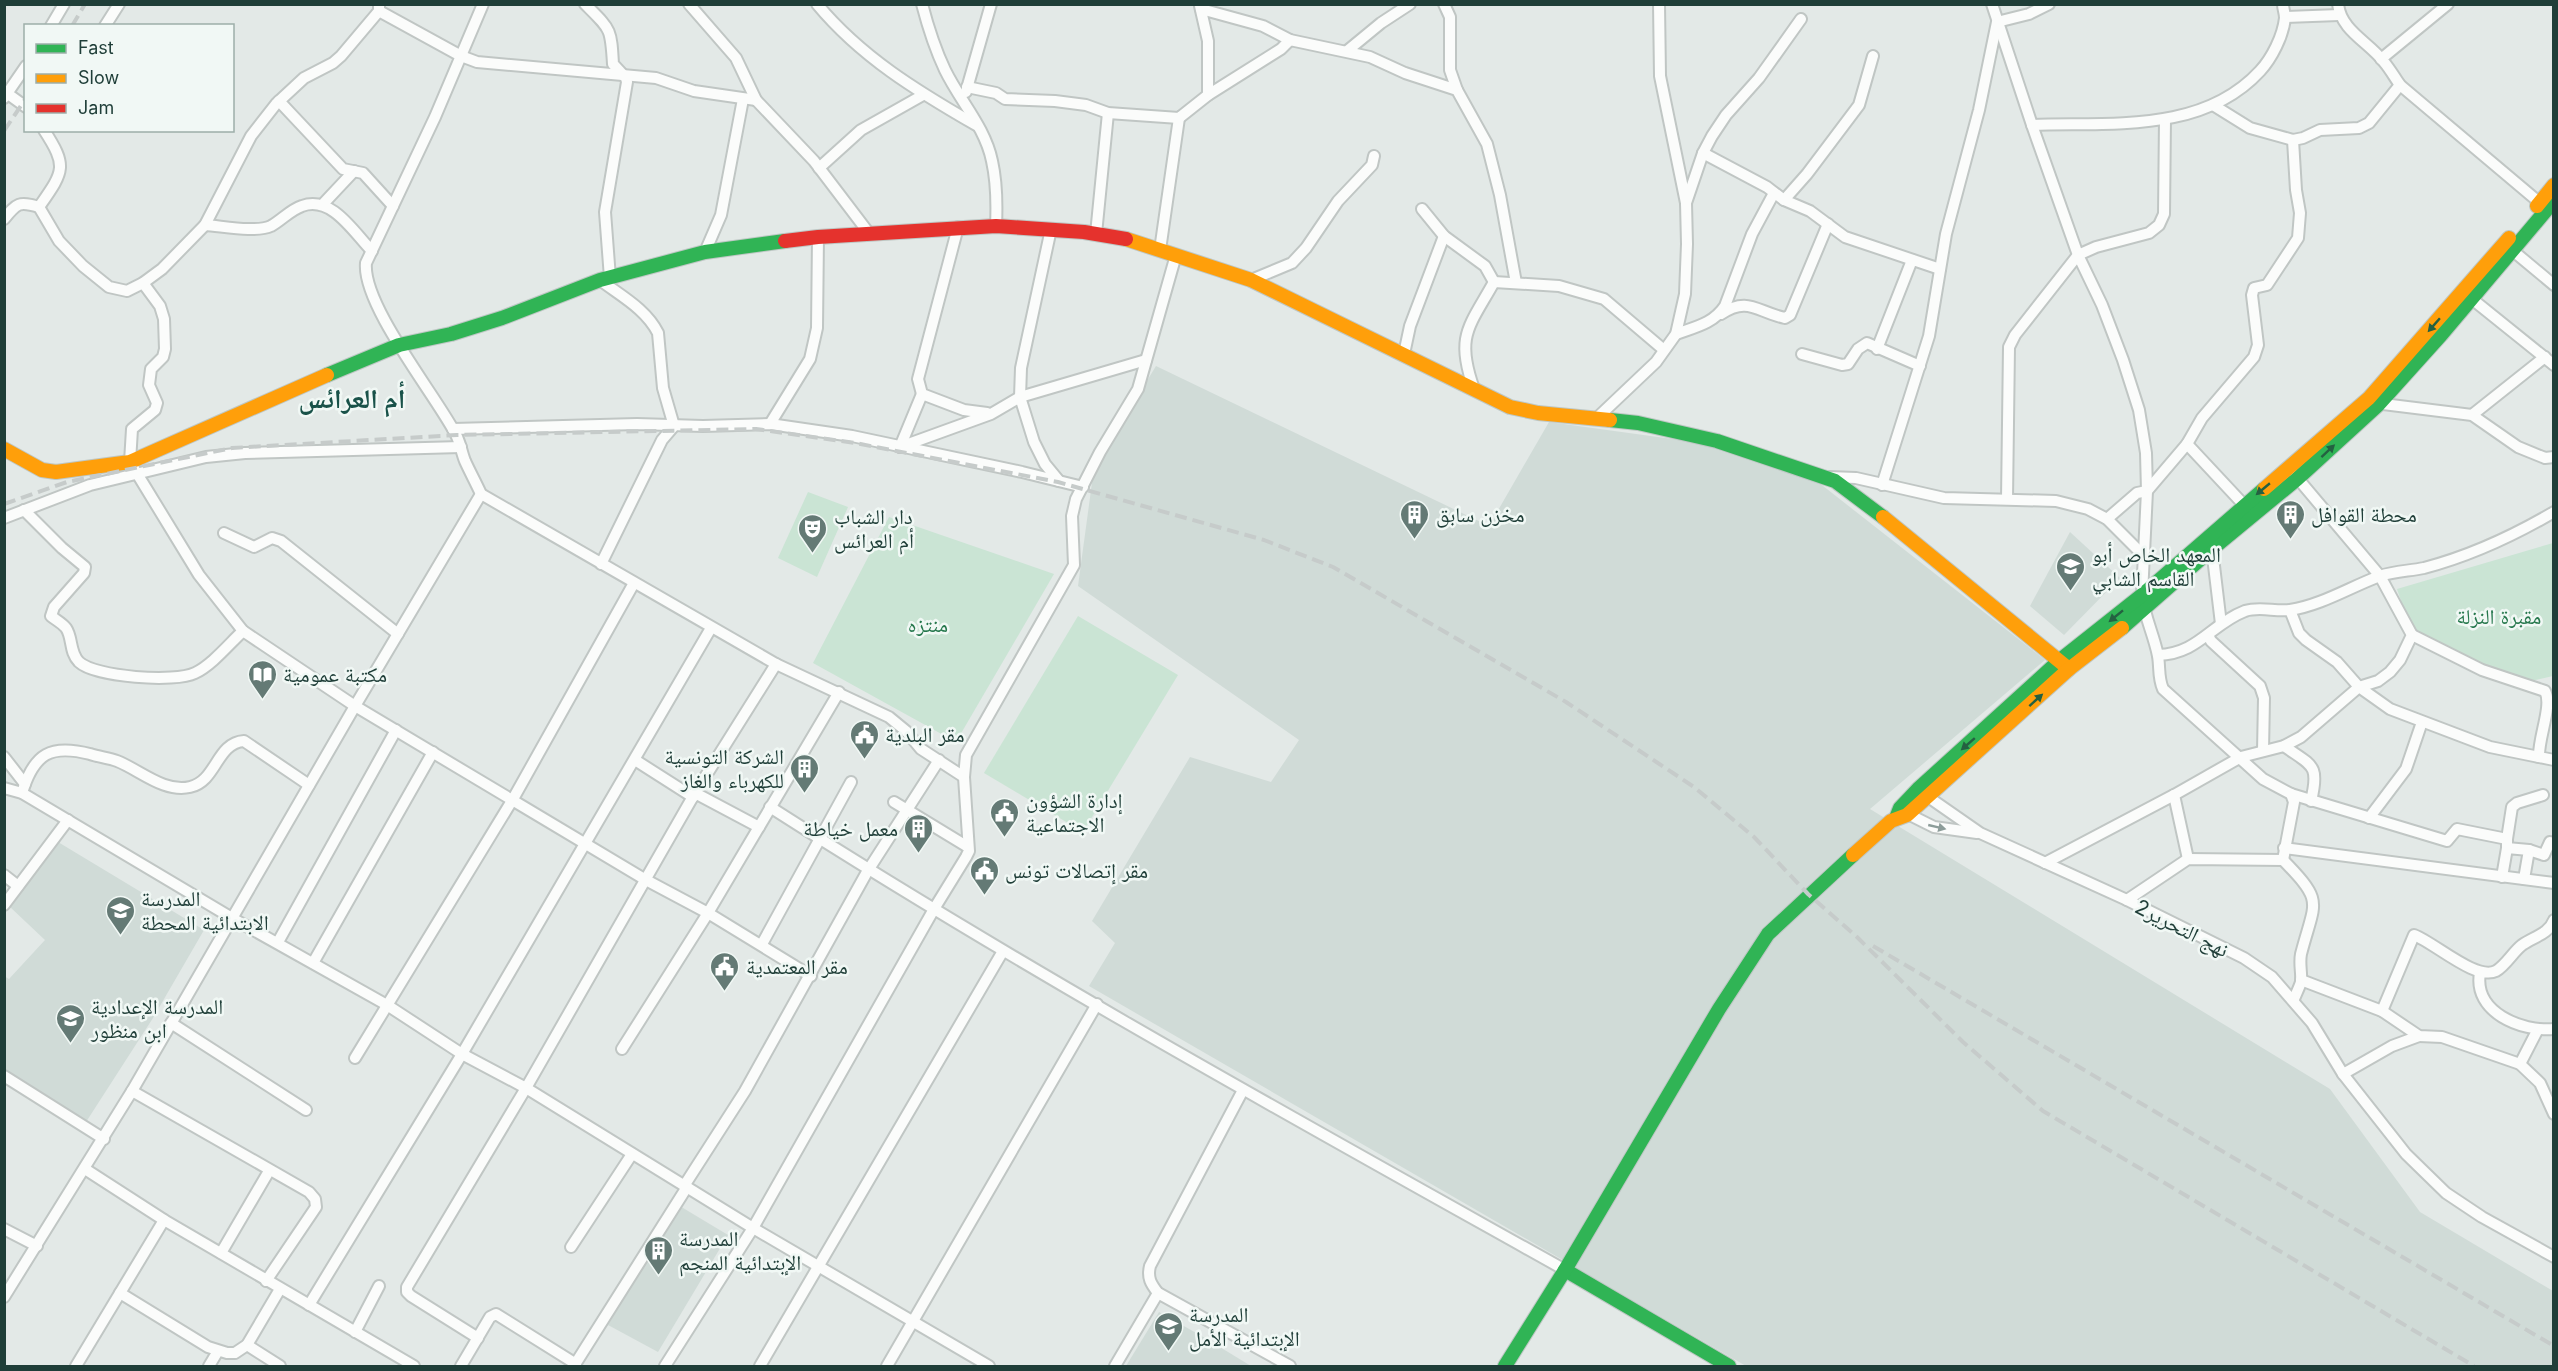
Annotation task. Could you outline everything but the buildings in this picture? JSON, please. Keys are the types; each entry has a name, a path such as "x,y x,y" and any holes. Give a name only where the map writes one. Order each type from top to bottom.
{"street":[{"path":"52,24 64,4"},
{"path":"106,24 118,4"},
{"path":"483,4 435,117 366,263 365,274 371,293 399,345 453,429 481,494 776,664 889,717 921,748 964,777"},
{"path":"585,4 609,30 612,39 613,64 627,82 605,212 605,279 653,323 658,333 666,404 674,426"},
{"path":"689,4 736,58 756,100 819,168 868,232"},
{"path":"817,4 875,61 923,95 979,127"},
{"path":"922,4 931,38 945,71 979,127 992,159 997,192 996,226"},
{"path":"964,101 991,4"},
{"path":"1347,51 1381,23 1410,4"},
{"path":"1444,4 1450,17 1449,59 1457,90 1487,144 1500,195 1515,283"},
{"path":"1992,4 1996,22 2078,255 2111,327 2139,410 2146,453 2147,491 2142,595 2144,611 2158,656 2158,675 2163,689 2263,779 2291,794 2447,841 2457,829 2544,855 2550,842 2553,843"},
{"path":"1996,22 2041,10 2049,4"},
{"path":"2032,125 2165,119 2228,99 2267,63 2275,49 2285,17 2283,4"},
{"path":"2381,58 2448,4"},
{"path":"1598,417 1656,362 1676,334 1684,294 1687,244 1686,203 1660,76 1661,5"},
{"path":"1208,95 1208,41 1201,7 1263,26 1290,40 1370,57 1405,73 1457,90"},
{"path":"4,219 15,206 24,203 39,207 59,240 83,266 109,287 127,291 143,283 162,269 205,225 252,136 279,101 304,78 341,56 379,8 461,56 477,62 656,78 694,91 756,100"},
{"path":"2285,17 2338,10 2359,39 2381,58 2400,85 2547,202"},
{"path":"1686,203 1703,153 1726,115 1759,78 1801,19"},
{"path":"1882,485 1929,336 1946,234 1979,110 1996,22"},
{"path":"967,87 996,93 1005,99 1086,105 1108,113 1179,118 1208,95 1281,49 1290,40"},
{"path":"1784,200 1807,174 1859,105 1873,56"},
{"path":"24,69 6,96 24,106"},
{"path":"2213,105 2250,128 2293,141 2320,130 2359,128 2369,123 2400,85"},
{"path":"819,168 861,130 923,95"},
{"path":"705,252 722,215 742,99"},
{"path":"279,101 343,169 363,173 393,206"},
{"path":"1096,234 1108,113"},
{"path":"1160,250 1179,118"},
{"path":"2007,499 2009,347 2021,327 2078,255 2096,247 2149,233 2159,225 2164,214 2165,119"},
{"path":"39,207 60,173 61,157 45,132"},
{"path":"2107,519 2138,493 2147,491 2187,444 2202,418 2254,357 2258,345 2252,295 2254,288 2267,285 2298,238 2300,213 2293,141"},
{"path":"1703,153 1784,200 1810,211 1845,237 1940,269"},
{"path":"1251,280 1292,263 1306,248 1338,201 1372,165 1374,156"},
{"path":"323,204 354,171"},
{"path":"2065,665 2144,611 2212,549 2297,479 2472,299 2547,202 2553,185"},
{"path":"1719,315 1725,306 1752,234 1774,193"},
{"path":"1505,1366 1565,1270 1738,978 1768,934 1819,884 1898,816 1922,792 2244,505 2373,402 2547,202"},
{"path":"205,225 259,229 270,226 301,206 313,203 323,204 332,209 372,251"},
{"path":"1422,209 1444,236 1485,266 1494,282"},
{"path":"1676,334 1710,322 1731,307 1743,304 1771,315 1785,318 1790,315 1828,224"},
{"path":"4,518 133,467 338,369 399,345 451,334 502,318 605,279 705,252 818,237 958,227 996,226 1051,229 1129,240 1251,280 1510,407 1538,413 1598,417 1638,423 1717,441 1823,476 1846,488 1877,512 2065,665"},
{"path":"900,447 922,394 918,379 958,227"},
{"path":"1051,229 1021,368 1020,397 1034,442 1045,464 1059,481"},
{"path":"1404,354 1410,326 1444,236"},
{"path":"770,424 810,359 818,328 818,237"},
{"path":"2512,250 2553,285"},
{"path":"665,1366 753,1228 934,909 966,857 968,847 964,766 970,746 1074,565 1072,516 1076,499 1100,452 1138,389 1176,255"},
{"path":"1877,349 1912,260"},
{"path":"1494,282 1559,286 1604,299 1664,350"},
{"path":"1474,389 1463,352 1465,338 1470,324 1494,282"},
{"path":"143,283 160,306 164,319 165,349 163,357 152,369 148,385 157,403 155,410 132,429 133,467 198,575 243,631 355,706 586,845 762,944 811,975"},
{"path":"2472,299 2549,361 2472,415"},
{"path":"1802,354 1842,365 1848,364 1863,344 1920,366"},
{"path":"900,447 991,414 1020,397 1146,360"},
{"path":"922,394 964,410 991,414"},
{"path":"2373,402 2472,415 2518,447 2545,458 2553,457"},
{"path":"453,429 638,424 674,426 770,424 852,436 1083,487"},
{"path":"601,564 662,440 674,426"},
{"path":"2187,444 2244,505"},
{"path":"4,449 42,470 56,472 133,467 245,453 460,447"},
{"path":"2290,466 2297,479 2380,576 2412,635 2482,670 2549,689 2538,744 2539,757"},
{"path":"1823,476 1856,478 1944,498 2056,501 2088,509 2107,519 2144,556"},
{"path":"4,1297 86,1169 481,494"},
{"path":"24,510 62,548 85,567 84,573 54,607 51,616 65,627 77,661 86,666 138,677 185,678 197,672 243,631"},
{"path":"2519,533 2553,512"},
{"path":"2158,656 2174,655 2192,647 2221,624 2245,611 2256,608 2290,610 2342,594 2380,576 2425,568 2553,522"},
{"path":"224,533 254,547 272,538 281,541 398,634"},
{"path":"2212,549 2221,624"},
{"path":"355,1058 513,799 634,583"},
{"path":"2290,610 2299,633 2337,662 2359,687 2390,709 2490,747 2553,760"},
{"path":"309,1305 462,1054 711,628"},
{"path":"2208,635 2211,641 2260,686 2264,698 2263,751"},
{"path":"2045,862 2174,795 2241,757 2283,746 2301,737 2359,687 2378,681 2390,672 2400,660 2412,635"},
{"path":"478,1338 411,1296 407,1292 407,1287 526,1088 694,795 776,664"},
{"path":"622,1049 708,913 839,692"},
{"path":"2369,818 2406,769 2422,722"},
{"path":"278,942 396,730"},
{"path":"23,788 40,759 53,750 65,749 118,761 174,788 189,787 198,784 208,775 226,747 244,741 309,785"},
{"path":"2283,746 2312,766 2315,771 2311,801"},
{"path":"313,963 433,752"},
{"path":"4,757 23,788 68,820 232,918 387,1005 462,1054 526,1088 753,1228 988,1366"},
{"path":"635,760 694,795 759,827"},
{"path":"461,1366 490,1317 496,1314 575,1365 745,1092 870,868 939,760"},
{"path":"762,944 852,782"},
{"path":"4,788 23,788"},
{"name":"نهج التحرير2","path":"1922,792 1980,833 2127,900 2244,958 2272,977 2294,999 2312,1023 2343,1074 2406,1154 2446,1192 2482,1217 2553,1257"},
{"path":"2283,860 2294,808 2291,794"},
{"path":"2174,795 2188,859"},
{"path":"2502,878 2512,807 2517,803 2532,801 2543,795"},
{"path":"894,802 968,847"},
{"path":"770,807 1003,951 1243,1090 1565,1270 1728,1366"},
{"name":"نهج التحرير2","path":"1898,816 1934,827 1980,833"},
{"path":"4,905 68,820"},
{"path":"2284,848 2553,883"},
{"path":"2524,879 2529,850"},
{"path":"2127,900 2188,859 2283,860 2306,884 2312,894 2314,909 2300,957 2301,981 2294,999"},
{"path":"4,874 18,886"},
{"path":"2382,1011 2414,935 2480,973 2487,974 2498,970 2521,946 2552,927"},
{"path":"760,1366 1003,951"},
{"path":"2480,973 2481,995 2493,1010 2523,1028 2553,1029"},
{"path":"2301,981 2382,1011 2419,1036"},
{"path":"887,1366 1097,1004"},
{"path":"171,1023 306,1110"},
{"path":"2520,1064 2538,1029"},
{"path":"2343,1074 2392,1046 2419,1036 2442,1037 2520,1064 2540,1083 2553,1114"},
{"path":"4,1076 104,1138"},
{"path":"1243,1090 1149,1266 1150,1282 1158,1293 1290,1366"},
{"path":"132,1091 309,1192 315,1198 316,1207 266,1281"},
{"path":"572,1247 632,1154"},
{"path":"86,1169 164,1220 414,1366"},
{"path":"221,1253 269,1171"},
{"path":"76,1366 164,1220"},
{"path":"4,1229 37,1246"},
{"path":"355,1332 379,1286"},
{"path":"120,1293 218,1351 235,1353 247,1345 280,1289"},
{"path":"1115,1366 1158,1293"},
{"path":"247,1345 280,1366"},
{"path":"209,1366 218,1351"}],"shaded area":[{"path":"1156,366 1489,526 1549,422 1716,445 1818,482 2045,660 1870,809 2330,1089 2420,1212 2553,1291 2553,1366 1746,1366 1089,986 1115,943 1092,921 1190,757 1271,782 1299,740 1078,586 1094,468"},
{"name":"المعهد الخاص أبو القاسم الشابي","path":"2070,532 2120,578 2064,635 2030,606"},
{"path":"58,842 204,930 153,1018 86,1122 5,1070 4,976 9,979 45,940 9,906"},
{"path":"678,1205 728,1235 658,1352 608,1325"},
{"name":"المدرسة الإبتدائية الأمل","path":"1159,1312 1205,1338 1251,1366 1126,1366"}],"green space":[{"path":"808,492 848,507 817,577 778,558"},
{"name":"منتزه","path":"889,517 1054,574 956,742 813,663"},
{"name":"مقبرة النزلة","path":"2553,543 2553,676 2527,682 2482,667 2410,628 2397,589"},
{"path":"1078,616 1178,675 1083,832 984,773"}],"railway":[{"path":"73,24 85,4"},
{"path":"4,131 24,101"},
{"path":"4,504 67,482 232,448 457,435 756,429 855,443 1058,482 1264,540 1333,567 1566,702 1694,787 1754,837 1808,894 1857,937 1963,1042 2043,1111 2474,1366"},
{"path":"1873,946 2554,1346"}],"traffic: fast":[{"path":"2122,628 2212,549 2297,479 2378,405 2441,335 2554,201"},
{"path":"327,375 399,345 451,334 502,318 600,280 705,252 785,241"},
{"path":"1610,420 1638,423 1717,441 1835,481 1883,517"},
{"path":"1896,818 1900,808 1918,789 2060,660 2142,595 2264,489"},
{"path":"1505,1366 1565,1270 1719,1009 1768,934 1853,855"},
{"path":"1565,1270 1729,1366"}],"traffic: slow":[{"path":"2537,206 2554,185"},
{"path":"2264,489 2369,398 2509,238"},
{"path":"1126,239 1251,280 1510,407 1538,413 1610,420"},
{"path":"4,449 42,470 56,472 130,462 327,375"},
{"path":"1883,517 2069,669"},
{"path":"1853,855 1891,821 1907,815 2069,669 2122,628"}],"traffic: jam":[{"path":"785,241 996,226 1084,232 1126,239"}],"place":[{"name":"مخزن سابق","path":"1415,540"},
{"name":"محطة القوافل","path":"2290,540"},
{"name":"دار الشباب أم العرائس","path":"813,554"},
{"name":"المعهد الخاص أبو القاسم الشابي","path":"2071,592"},
{"name":"مكتبة عمومية","path":"262,700"},
{"name":"مقر البلدية","path":"864,760"},
{"name":"الشركة التونسية للكهرباء والغاز","path":"805,794"},
{"name":"إدارة الشؤون الاجتماعية","path":"1005,838"},
{"name":"معمل خياطة","path":"919,854"},
{"name":"مقر إتصالات تونس","path":"984,896"},
{"name":"المدرسة الابتدائية المحطة","path":"120,936"},
{"name":"مقر المعتمدية","path":"725,992"},
{"name":"المدرسة الإعدادية ابن منظور","path":"70,1044"},
{"name":"المدرسة الإبتدائية المنجم","path":"658,1276"},
{"name":"المدرسة الإبتدائية الأمل","path":"1168,1352"}],"district":[{"name":"أم العرائس","path":"352,398"}]}
